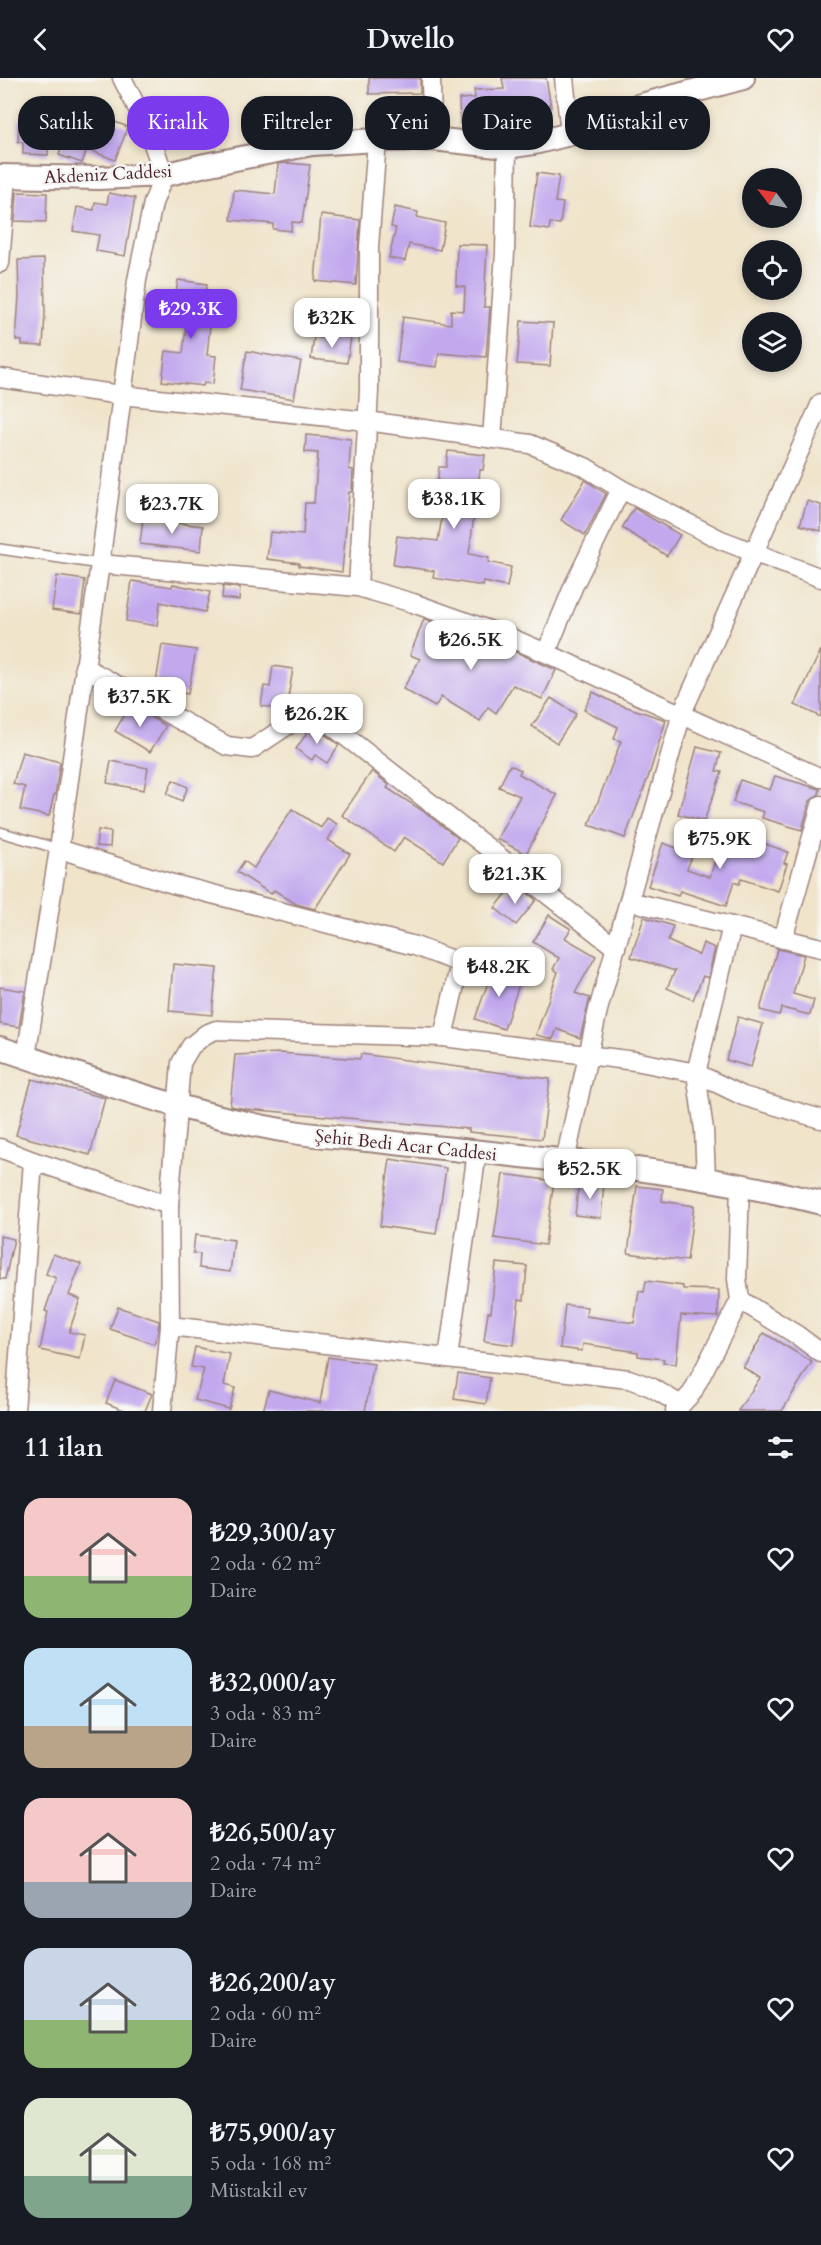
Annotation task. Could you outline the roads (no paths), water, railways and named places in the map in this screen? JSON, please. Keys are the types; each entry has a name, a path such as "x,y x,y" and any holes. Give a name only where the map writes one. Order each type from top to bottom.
{"street":[{"path":"26,1057 100,564 137,280 153,203 164,175 147,127 122,78"},
{"path":"431,78 431,96"},
{"path":"564,78 566,96"},
{"name":"Akdeniz Caddesi","path":"675,96 738,79"},
{"name":"Akdeniz Caddesi","path":"3,176 99,178 164,175 312,144 365,141"},
{"path":"358,587 369,391 369,247 376,150"},
{"path":"492,439 505,253 507,150"},
{"path":"0,263 3,176"},
{"path":"0,378 121,395 367,421 472,438 530,444 585,467 621,489 721,540 821,578"},
{"path":"565,1161 588,1056 616,948 682,714 752,552 821,403"},
{"path":"546,653 574,585 621,489"},
{"path":"100,564 358,587 413,603 511,638 821,777"},
{"path":"84,667 227,746 252,748 300,717 314,711 616,948"},
{"path":"783,939 821,805"},
{"path":"59,849 173,884 415,946 460,963 443,1038"},
{"path":"629,902 821,948"},
{"path":"706,1179 704,1130 696,1073 732,927"},
{"path":"162,1411 170,1326 169,1205 181,1063 185,1054 198,1039 216,1030 443,1038 635,1061 696,1073 743,1096 821,1119"},
{"name":"Şehit Bedi Acar Caddesi","path":"0,1048 176,1105 252,1125 302,1133 565,1161 706,1179 821,1203"},
{"path":"0,1148 169,1205"},
{"path":"448,1358 477,1152"},
{"path":"15,1411 33,1161"},
{"path":"170,1326 629,1379 651,1387 678,1408 692,1392 740,1300 737,1279 740,1186"},
{"path":"740,1300 797,1335 821,1353"}],"lane":[{"path":"0,549 100,564"},
{"path":"0,832 59,849"}]}
